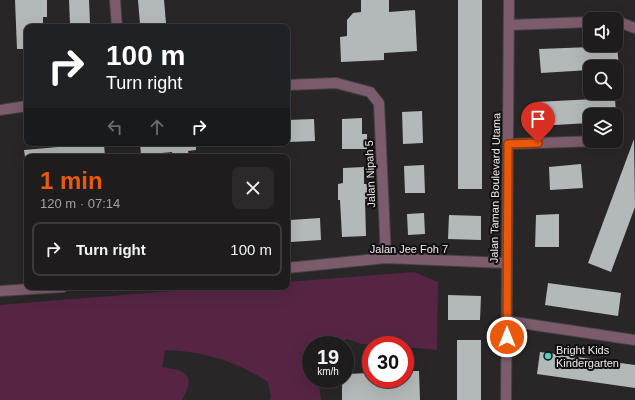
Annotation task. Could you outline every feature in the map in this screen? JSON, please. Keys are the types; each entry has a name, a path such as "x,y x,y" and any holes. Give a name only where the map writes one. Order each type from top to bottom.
{"street":[{"path":"115,0 117,24"},
{"name":"Jalan Taman Boulevard Utama","path":"506,400 509,0"},
{"path":"509,25 583,22"},
{"path":"623,24 635,28"},
{"name":"Jalan Nipah 5","path":"290,85 336,83 370,92 379,103 386,258"},
{"path":"0,110 24,106"},
{"path":"508,144 583,142"},
{"name":"Jalan Jee Foh 7","path":"290,268 386,258 506,263"},
{"path":"0,291 24,289"},
{"path":"507,321 635,340"}],"shaded area":[{"path":"414,272 438,282 437,350 414,348 414,336 362,336 362,344 354,341 354,336 302,336 302,388 319,388 321,400 269,400 271,397 268,382 244,368 219,358 193,352 165,350 162,367 182,372 188,379 186,391 182,400 0,400 0,305 184,290 290,290 290,282"}],"building":[{"path":"15,0 47,0 47,17 43,17 43,24 24,24 24,49 17,49"},
{"path":"69,0 89,0 90,23 70,24"},
{"path":"138,0 164,0 166,23 140,24"},
{"path":"361,0 389,0 389,12 415,10 417,51 384,53 384,60 341,62 340,37 347,36 347,20 353,13 361,12"},
{"path":"458,0 482,0 482,189 458,189"},
{"path":"583,47 583,52 618,52 618,60 583,60 583,70 541,73 539,49"},
{"path":"615,100 616,108 583,108 583,123 537,126 536,102"},
{"path":"422,111 423,143 403,144 402,112"},
{"path":"362,118 362,134 367,134 367,149 342,149 342,119"},
{"path":"314,119 315,141 290,142 290,120"},
{"path":"634,139 635,207 611,272 588,263"},
{"path":"70,146 104,146 105,154 25,154 24,150"},
{"path":"140,146 196,146 196,150 188,151 188,154 172,154 172,152 141,154"},
{"path":"581,164 583,188 550,190 549,167"},
{"path":"424,165 425,193 405,193 404,166"},
{"path":"364,167 364,184 371,184 372,198 365,199 366,236 342,237 340,200 338,200 338,184 343,183 343,168"},
{"path":"424,213 425,234 408,235 407,214"},
{"path":"559,214 559,247 535,247 536,215"},
{"path":"449,215 481,216 481,240 448,239"},
{"path":"320,218 321,240 291,242 290,220"},
{"path":"548,283 621,293 618,316 545,305"},
{"path":"448,295 481,296 480,320 448,320"},
{"path":"457,340 481,340 481,400 457,400"},
{"path":"540,352 635,365 635,388 537,374"},
{"path":"414,371 419,371 420,400 342,400 342,388 354,388 354,374 362,373 362,388 414,388"}],"place":[{"name":"Bright Kids Kindergarten","path":"548,356"}],"route":[{"path":"507,337 506,263 508,144 538,143"}]}
